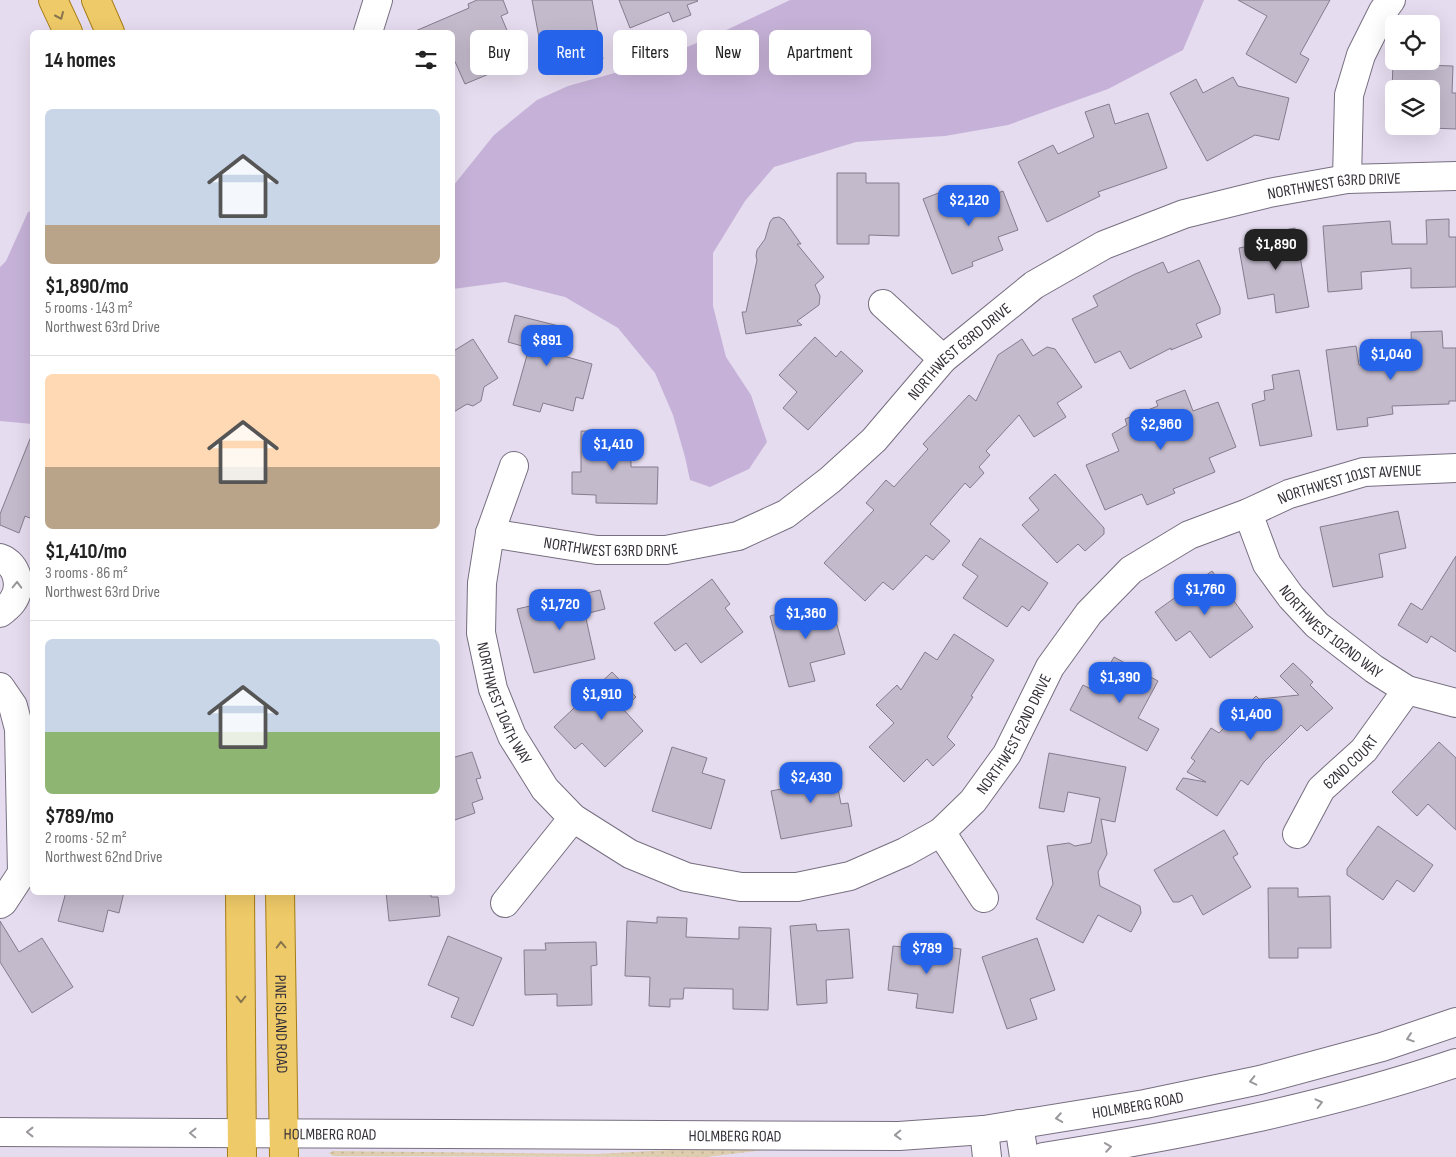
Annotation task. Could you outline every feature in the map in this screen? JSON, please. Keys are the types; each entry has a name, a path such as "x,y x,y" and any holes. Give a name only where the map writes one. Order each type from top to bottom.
{"main road":[{"path":"53,0 67,30"},
{"path":"96,0 109,30"},
{"path":"240,895 242,1146"},
{"name":"PINE ISLAND ROAD","path":"280,895 284,1146"}],"street":[{"path":"369,30 378,0"},
{"path":"1347,179 1349,95 1361,55 1383,11 1391,0"},
{"name":"NORTHWEST 63RD DRIVE","path":"490,533 597,550 666,550 738,536 786,514 830,480 874,440 943,359 1034,285 1104,245 1184,214 1269,193 1347,179 1456,176"},
{"path":"883,304 943,359"},
{"name":"NORTHWEST 104TH WAY","path":"514,466 490,533 482,583 481,633 493,689 512,736 545,788 573,818"},
{"name":"NORTHWEST 101ST AVENUE","path":"1248,513 1289,494 1364,472 1456,468"},
{"name":"NORTHWEST 102ND WAY","path":"1248,513 1267,564 1291,597 1317,625 1374,669 1407,690 1456,704"},
{"name":"NORTHWEST 62ND DRIVE","path":"573,818 630,854 686,877 741,887 797,887 850,876 905,852 941,832 973,801 1007,754 1050,667 1089,613 1131,570 1189,534 1248,513"},
{"path":"0,558 12,566 18,584 12,603 0,614"},
{"path":"0,687 13,706 19,729 22,873 2,903"},
{"name":"62ND COURT","path":"1297,834 1321,788 1364,750 1407,690"},
{"path":"505,903 573,818"},
{"path":"941,832 984,898"},
{"name":"HOLMBERG ROAD","path":"0,1132 242,1146 284,1146 900,1136 984,1130 1145,1104 1260,1080 1382,1047 1456,1022"},
{"path":"1043,1157 1150,1140 1264,1117 1398,1082 1456,1063"},
{"path":"1019,1124 1024,1157"},
{"path":"984,1130 987,1157"}],"shaded area":[{"path":"790,0 1204,0 1183,50 1108,89 1008,125 945,136 856,142 774,167 745,201 713,253 713,306 726,357 751,395 767,442 749,469 710,487 690,480 673,415 655,373 618,328 565,297 505,282 455,289 455,184 494,135 537,100 568,86 613,73 613,75 687,75 687,47 697,43 697,75 759,75 759,30 726,30"},
{"path":"28,212 30,212 30,424 0,421 0,267 6,261"},
{"path":"706,1148 851,1149 765,1150 706,1157 333,1156 329,1153 333,1151 597,1154"}],"building":[{"path":"477,0 503,0 508,13 501,16 507,30 470,30 470,75 487,75 465,84 455,62 455,30 418,30 469,8 468,4"},
{"path":"532,0 592,0 598,30 538,30 538,32"},
{"path":"619,0 698,1 687,5 691,15 673,22 669,12 630,28"},
{"path":"1238,0 1330,0 1300,54 1309,59 1296,83 1246,54 1267,16"},
{"path":"1440,66 1453,66 1452,93 1456,93 1456,129 1440,128 1440,80 1392,80 1393,70 1440,70"},
{"path":"1233,77 1238,86 1289,98 1279,140 1255,135 1207,161 1170,93 1196,79 1203,93"},
{"path":"1109,104 1115,124 1148,113 1167,168 1098,192 1100,196 1047,222 1018,162 1053,145 1058,154 1094,137 1085,112"},
{"path":"837,173 866,173 866,183 899,183 899,236 869,235 869,244 837,244"},
{"path":"954,187 962,207 1003,191 1018,230 998,237 1003,250 972,262 973,266 952,274 923,199"},
{"path":"779,217 784,220 801,244 797,244 824,277 815,285 820,296 819,305 797,321 802,325 746,334 742,312 746,312 757,260 757,250 765,239 770,222 773,218"},
{"path":"1449,219 1449,237 1456,237 1456,287 1411,288 1411,268 1361,272 1362,289 1328,292 1323,226 1390,221 1392,244 1427,244 1426,220"},
{"path":"1295,228 1309,307 1276,313 1274,294 1248,299 1239,248 1265,243 1263,234"},
{"path":"1199,260 1220,308 1220,314 1196,324 1202,337 1171,350 1171,348 1130,369 1120,351 1095,363 1072,319 1098,306 1093,296 1163,262 1168,273"},
{"path":"515,315 567,328 560,355 592,364 583,399 576,397 573,411 543,403 540,412 513,405 529,348 508,342"},
{"path":"1442,331 1443,348 1456,348 1456,401 1449,401 1449,404 1392,406 1393,414 1367,418 1368,426 1337,430 1326,350 1356,346 1359,365 1412,357 1411,332"},
{"path":"815,337 836,357 841,351 863,371 808,430 783,408 797,392 779,375"},
{"path":"473,339 498,378 484,387 481,401 473,406 467,404 455,411 455,350"},
{"path":"1022,339 1033,356 1047,347 1055,349 1082,387 1057,403 1066,417 1034,437 1019,415 986,451 990,455 979,467 984,473 970,488 965,483 930,524 950,541 933,560 926,555 893,590 883,582 865,601 824,563 874,510 866,503 886,480 894,487 928,449 923,444 969,395 976,401 998,355"},
{"path":"1299,370 1312,436 1260,446 1252,404 1265,400 1264,391 1274,389 1272,375"},
{"path":"1185,390 1193,411 1218,402 1236,447 1209,458 1215,472 1173,489 1175,493 1147,505 1142,494 1105,510 1086,465 1119,451 1112,434 1127,425 1125,419 1158,406 1156,401"},
{"path":"581,431 631,432 631,467 658,467 657,504 596,503 596,495 572,494 572,472 581,472"},
{"path":"30,439 30,518 25,516 19,533 0,525 0,514"},
{"path":"1055,474 1104,528 1104,534 1085,551 1078,544 1057,563 1022,525 1039,510 1029,498"},
{"path":"1398,511 1406,548 1379,554 1383,577 1333,587 1320,527"},
{"path":"980,538 1048,583 1029,611 1022,606 1007,627 963,598 978,576 962,565"},
{"path":"1456,556 1456,652 1431,636 1427,643 1398,625 1411,603 1422,610"},
{"path":"1212,571 1253,627 1210,658 1190,631 1176,641 1155,612"},
{"path":"712,579 730,604 725,608 743,632 701,663 686,643 675,651 654,623"},
{"path":"600,590 605,609 585,614 595,659 534,673 517,609"},
{"path":"830,600 845,654 810,663 815,681 789,687 770,616"},
{"path":"954,634 994,660 947,737 955,745 933,766 927,759 904,782 869,747 894,723 876,705 897,685 901,690 925,652 937,660"},
{"path":"1114,657 1158,681 1138,718 1159,729 1147,751 1070,710 1083,685 1095,691"},
{"path":"1293,663 1313,682 1310,685 1333,708 1307,731 1301,725 1264,762 1248,785 1241,780 1217,816 1176,789 1183,778 1206,782 1187,772 1195,761 1191,758 1211,728 1219,733 1256,696 1259,699 1299,695 1280,676"},
{"path":"612,672 636,697 623,709 643,731 605,767 582,743 575,749 554,727"},
{"path":"1439,742 1456,758 1456,830 1428,804 1417,816 1392,792"},
{"path":"672,747 707,758 702,773 725,780 711,829 652,811"},
{"path":"472,752 481,778 476,779 483,799 472,803 475,813 455,820 455,757"},
{"path":"1049,753 1126,767 1115,822 1101,819 1107,854 1098,872 1100,886 1140,906 1141,913 1131,932 1098,915 1083,943 1036,919 1053,884 1047,846 1069,843 1075,846 1091,843 1100,798 1068,792 1064,812 1039,808"},
{"path":"833,763 841,804 848,803 852,826 781,839 771,791 801,785 798,769"},
{"path":"1378,826 1433,865 1414,892 1397,880 1383,900 1347,875 1347,869"},
{"path":"1224,830 1238,854 1233,857 1251,887 1203,915 1192,895 1179,902 1173,902 1154,870"},
{"path":"1268,888 1298,888 1298,897 1330,896 1331,948 1298,948 1298,958 1269,958"},
{"path":"65,895 123,895 119,913 108,910 103,932 58,921"},
{"path":"386,895 431,895 431,897 438,897 440,916 389,921"},
{"path":"657,917 687,918 686,937 739,939 739,927 771,928 768,1010 733,1009 733,989 684,988 683,999 670,999 670,1007 649,1006 650,977 625,976 627,921 657,923"},
{"path":"0,921 19,952 42,938 73,987 32,1013 0,962"},
{"path":"816,924 817,931 849,929 853,978 826,980 827,1003 797,1005 790,926"},
{"path":"448,936 502,958 473,1026 451,1017 459,998 428,985"},
{"path":"1037,938 1055,990 1030,999 1037,1019 1007,1029 982,957"},
{"path":"596,942 597,965 591,966 592,1005 557,1006 557,994 525,995 524,950 546,950 545,943"},
{"path":"914,943 961,949 953,1013 916,1008 918,994 888,990 893,946 913,948"}]}
